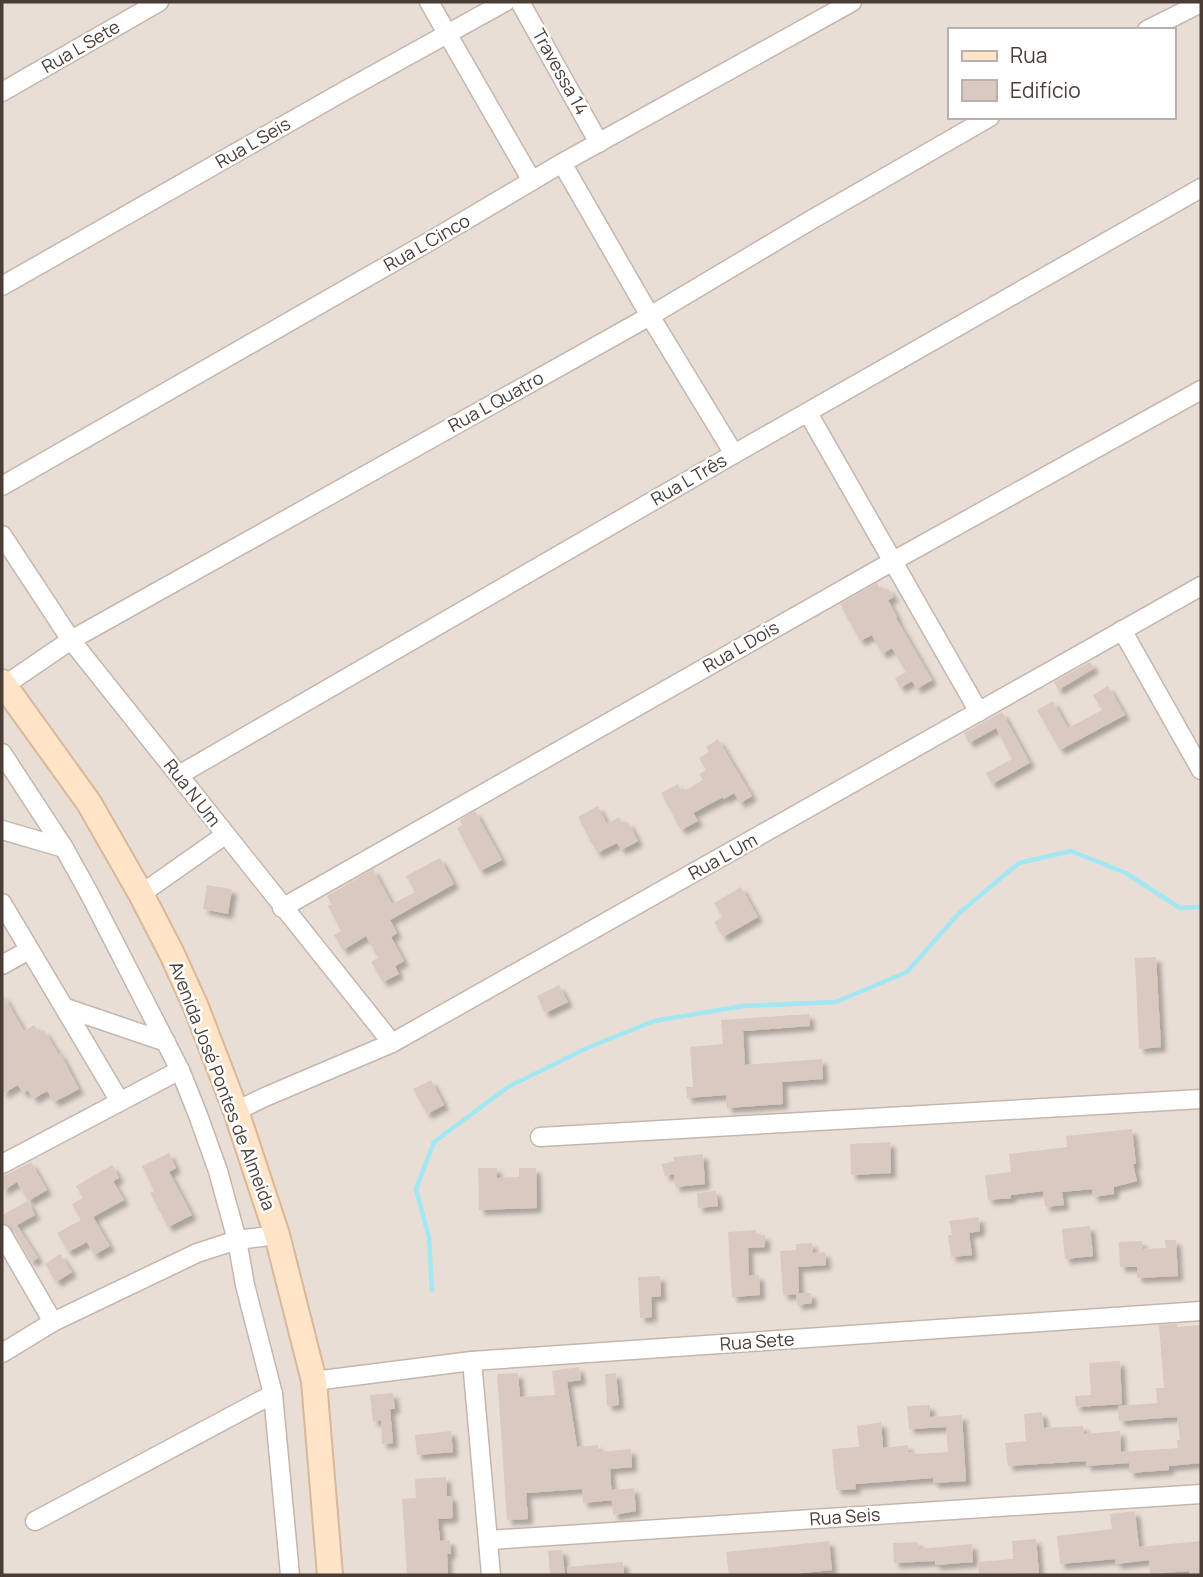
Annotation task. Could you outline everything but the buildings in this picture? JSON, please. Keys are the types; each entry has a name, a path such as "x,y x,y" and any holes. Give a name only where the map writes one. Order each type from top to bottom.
{"street":[{"name":"Rua L Sete","path":"2,92 159,2"},
{"path":"429,2 532,181"},
{"name":"Rua L Seis","path":"2,286 505,2"},
{"name":"Travessa 14","path":"520,2 599,143"},
{"name":"Rua L Cinco","path":"2,486 562,163 852,2"},
{"path":"1151,28 1201,3"},
{"name":"Rua L Quatro","path":"2,685 71,639 650,316 987,119"},
{"path":"562,163 734,454"},
{"name":"Rua L Três","path":"179,775 1201,188"},
{"name":"Rua L Dois","path":"282,908 895,560 1201,390"},
{"path":"808,413 895,560 979,712"},
{"name":"Rua N Um","path":"2,535 71,639 282,908 392,1043"},
{"name":"Rua L Um","path":"236,1111 392,1043 1201,586"},
{"path":"1122,630 1201,770"},
{"name":"Avenida José Pontes de Almeida","path":"2,685 89,803 141,894 196,1007 236,1111 278,1235 314,1381 330,1575"},
{"name":"Avenida José Pontes de Almeida","path":"2,753 64,848 166,1042 180,1070 218,1171 273,1394 290,1575"},
{"path":"2,830 64,848"},
{"path":"141,894 225,835"},
{"path":"2,904 119,1100"},
{"path":"2,965 29,950"},
{"path":"66,1009 166,1042"},
{"path":"2,1164 180,1070"},
{"path":"540,1137 1201,1099"},
{"path":"2,1234 53,1322"},
{"path":"2,1353 53,1322 197,1253 237,1240 278,1235"},
{"name":"Rua Sete","path":"314,1381 472,1361 1201,1311"},
{"path":"472,1361 491,1575"},
{"path":"35,1521 273,1394"},
{"name":"Rua Seis","path":"489,1541 1201,1494"}],"shaded area":[{"path":"2,2 1201,2 1201,1575 2,1575"}],"waterway":[{"path":"432,1290 429,1238 416,1189 434,1142 508,1087 587,1048 654,1021 743,1006 836,1002 907,972 959,913 1019,863 1071,851 1126,873 1180,908 1201,907"}]}
